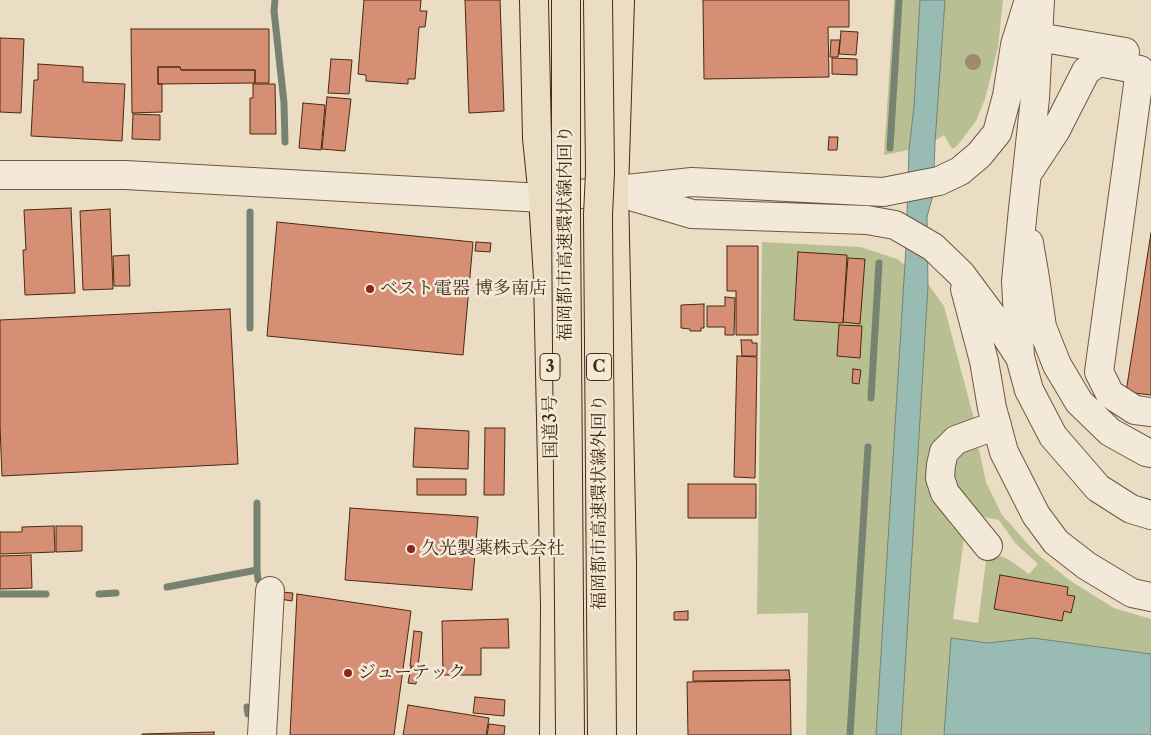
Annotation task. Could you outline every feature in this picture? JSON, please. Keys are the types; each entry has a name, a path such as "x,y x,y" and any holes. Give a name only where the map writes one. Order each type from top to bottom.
{"highway":[{"name":"国道3号","path":"534,0 537,138 548,278 555,607 554,735"},
{"name":"福岡都市高速環状線内回り","path":"566,0 570,735"},
{"name":"福岡都市高速環状線外回り","path":"598,0 607,181 598,215 602,735"},
{"path":"612,0 607,181 622,561 622,735"},
{"path":"607,181 620,0"}],"street":[{"path":"0,175 124,175 543,198 607,181 692,182 883,192 939,181 960,171 980,155 997,133 1007,96 1015,45 1029,0"},
{"path":"1040,0 1035,98 1016,281 1020,357 1029,390 1052,436 1072,456 1098,488 1131,509 1151,515"},
{"path":"1038,37 1151,57"},
{"path":"1027,175 1056,130 1086,71 1099,62 1140,70 1099,372 1110,394 1135,410 1151,412"},
{"path":"607,181 692,214 867,220 895,225 933,247 961,274 1020,357"},
{"path":"1022,209 1042,327 1057,365 1079,402 1110,432 1151,453"},
{"path":"961,274 984,361 992,408 1004,452 1036,515 1056,542 1087,566 1132,593 1151,597"},
{"path":"988,546 945,493 940,478 944,452 956,440 997,425"},
{"path":"262,735 270,590"}],"green space":[{"path":"894,0 1003,0 998,47 985,99 976,121 957,146 952,149 944,135 920,150 909,150 884,155"},
{"path":"762,242 860,247 897,259 925,280 944,306 974,419 949,433 951,525 964,538 953,619 978,623 986,561 990,557 998,555 1008,559 1029,574 1038,564 1015,543 999,520 983,517 968,508 953,490 950,466 963,447 978,445 986,482 1002,515 1036,553 1069,580 1114,608 1151,619 1151,735 806,735 808,613 757,614"}],"water":[{"path":"920,0 945,0 933,195 927,217 928,286 901,735 876,735 906,247 909,150 914,106"},
{"path":"951,638 988,643 1033,638 1151,654 1151,735 944,735"}],"building":[{"path":"364,0 421,0 420,11 427,11 425,27 419,27 415,79 408,79 408,84 366,81 366,75 358,74"},
{"path":"465,0 500,0 504,111 469,113"},
{"path":"703,0 849,0 849,27 828,27 829,77 704,79"},
{"path":"131,29 269,29 269,83 255,83 255,70 181,70 180,67 158,67 158,84 162,84 162,112 132,113"},
{"path":"841,31 858,32 856,55 839,54"},
{"path":"0,38 24,39 21,113 0,112"},
{"path":"831,40 840,40 838,57 830,57"},
{"path":"832,58 857,59 857,75 832,74"},
{"path":"331,59 352,60 349,94 328,93"},
{"path":"38,64 83,67 83,82 125,84 122,141 31,136 34,80 38,80"},
{"path":"158,67 180,67 181,70 255,70 255,83 158,84"},
{"path":"253,84 275,84 276,134 250,134 250,98 253,98"},
{"path":"327,97 351,99 345,151 322,149"},
{"path":"303,103 325,105 321,150 299,148"},
{"path":"133,114 160,115 160,140 132,139"},
{"path":"829,137 838,137 837,150 828,150"},
{"path":"71,208 75,293 25,295 23,250 26,250 24,210"},
{"path":"110,209 113,289 83,290 80,211"},
{"name":"ベスト電器 博多南店","path":"277,222 473,242 463,355 267,336"},
{"path":"1151,233 1151,395 1126,392"},
{"path":"476,242 491,243 490,252 475,251"},
{"path":"727,246 758,246 758,335 736,335 736,291 727,291"},
{"path":"798,252 847,255 843,323 794,320"},
{"path":"129,255 130,286 114,286 113,256"},
{"path":"848,258 865,259 860,324 843,322"},
{"path":"725,297 735,298 734,335 725,335 725,327 707,327 707,306 725,306"},
{"path":"704,304 704,328 701,328 701,331 690,331 690,329 681,328 681,305"},
{"path":"230,309 238,464 2,476 0,320"},
{"path":"839,325 862,326 860,358 837,356"},
{"path":"741,340 752,340 752,343 757,343 757,356 742,356"},
{"path":"737,356 757,357 755,478 734,477"},
{"path":"853,369 861,370 859,384 852,383"},
{"path":"415,428 469,431 468,469 413,467"},
{"path":"485,428 505,428 504,495 484,495"},
{"path":"417,479 466,479 466,495 417,495"},
{"path":"688,484 756,484 756,518 688,518"},
{"name":"久光製薬株式会社","path":"350,508 478,517 472,590 345,580"},
{"path":"54,526 55,552 0,554 0,532 22,532 22,527"},
{"path":"56,526 82,526 82,551 56,552"},
{"path":"31,555 32,588 0,589 0,556"},
{"path":"1000,575 1068,587 1067,595 1075,596 1071,613 1064,611 1062,621 994,609"},
{"path":"281,592 293,593 292,601 280,599"},
{"name":"ジューテック","path":"297,594 411,611 394,735 290,735"},
{"path":"688,611 688,620 674,620 674,612"},
{"path":"508,619 509,648 481,648 481,675 443,675 442,621"},
{"path":"414,631 422,632 418,667 410,666"},
{"path":"411,667 418,667 416,684 408,683"},
{"path":"789,670 790,680 693,681 693,671"},
{"path":"790,680 791,735 688,735 687,682"},
{"path":"475,697 505,700 504,716 473,713"},
{"path":"408,705 489,718 486,735 403,735"},
{"path":"489,724 505,726 504,735 487,735"},
{"path":"214,732 214,735 142,735 142,734"}],"waterway":[{"path":"275,0 274,11 284,103 285,142"},
{"path":"890,148 899,0"},
{"path":"250,212 250,328"},
{"path":"871,398 879,263"},
{"path":"850,735 868,447"},
{"path":"257,503 258,580"},
{"path":"167,587 257,570"},
{"path":"99,594 116,593"},
{"path":"0,594 46,594"},
{"path":"247,707 248,714"}],"place":[{"name":"ベスト電器 博多南店","path":"370,289"},
{"name":"久光製薬株式会社","path":"411,549"},
{"name":"ジューテック","path":"348,673"}]}
